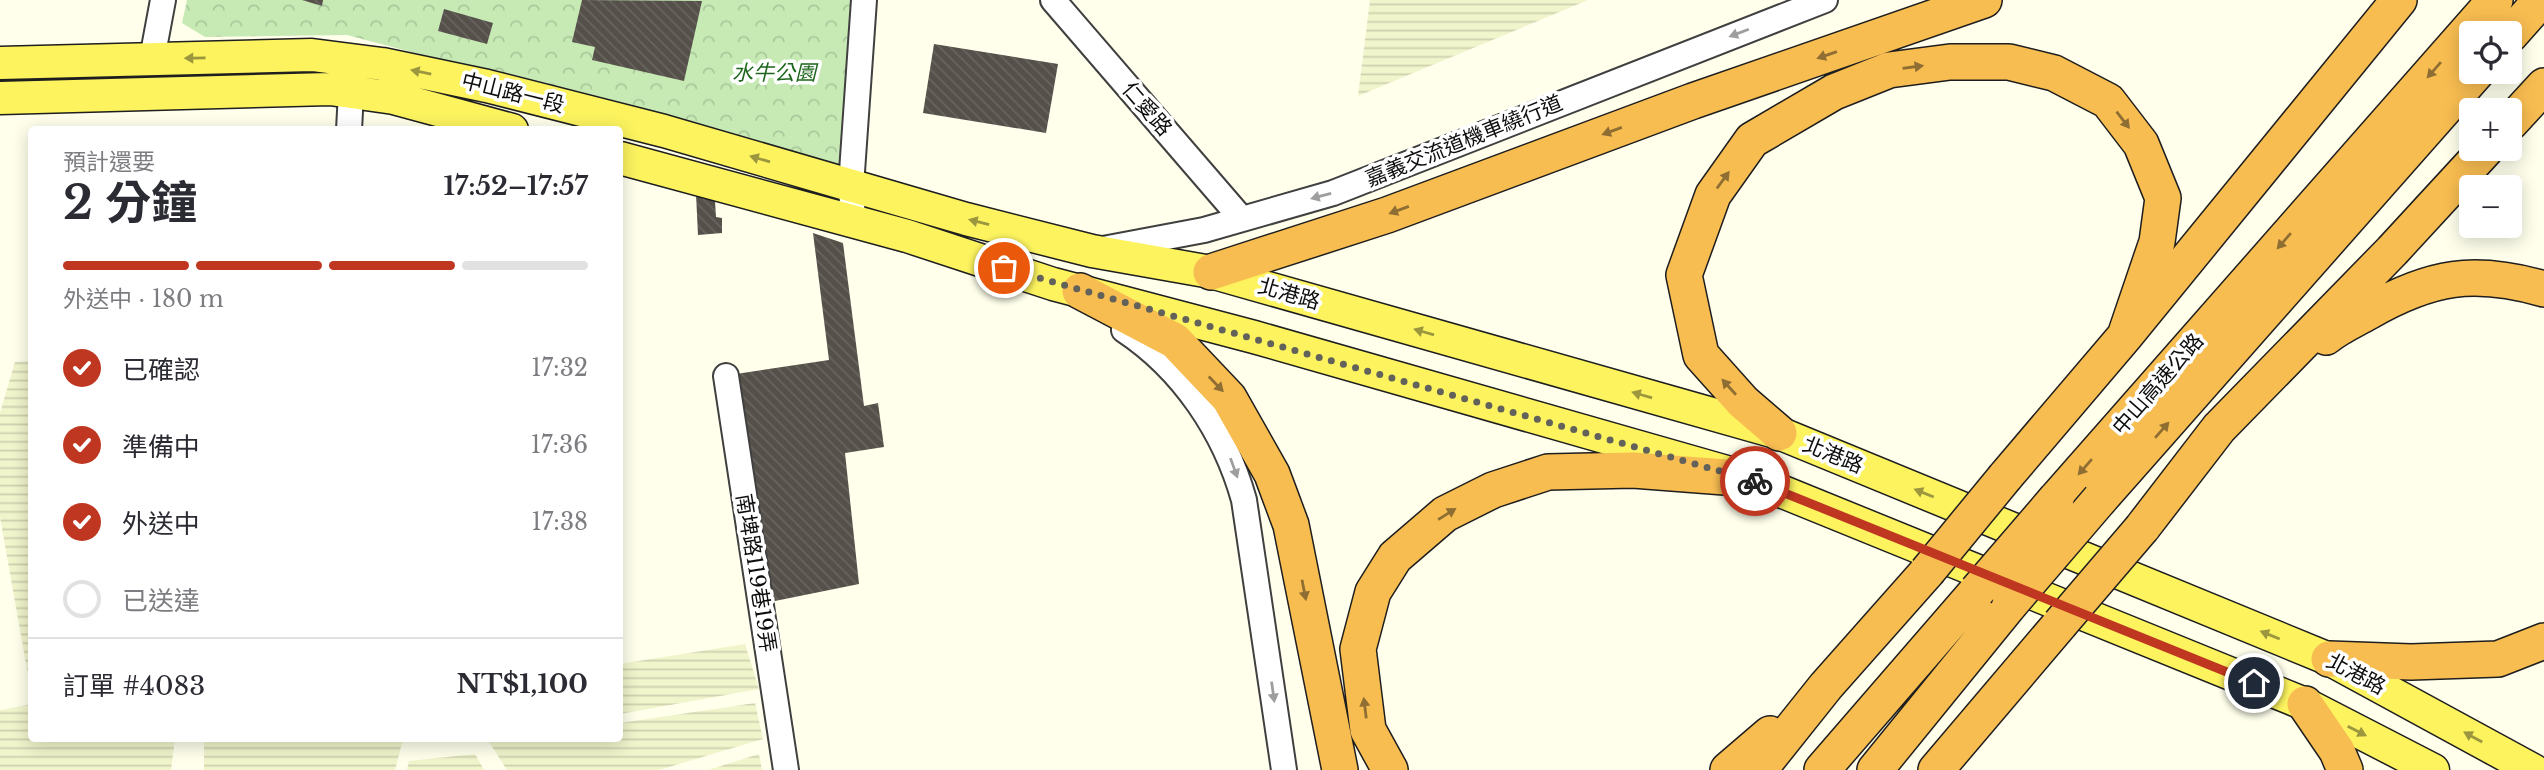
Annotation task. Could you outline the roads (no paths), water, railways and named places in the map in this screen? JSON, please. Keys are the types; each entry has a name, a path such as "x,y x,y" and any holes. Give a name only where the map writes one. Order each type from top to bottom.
{"highway":[{"path":"1211,272 1387,215 1693,101 1984,0"},
{"path":"1759,770 1826,686 1927,572 2125,337 2399,0"},
{"name":"中山高速公路","path":"1822,770 2056,499 2495,0"},
{"path":"2522,21 2541,0"},
{"path":"1779,433 1743,402 1701,355 1684,275 1713,195 1752,140 1834,92 1889,71 1950,62 2009,62 2054,73 2108,101 2141,144 2163,198 2157,242 2125,337"},
{"name":"中山高速公路","path":"1875,770 2010,604 2100,499 2466,84"},
{"path":"2522,110 2544,86"},
{"path":"1942,765 2141,528 2219,428 2392,251 2475,161"},
{"path":"2219,428 2330,333 2388,300 2443,279 2503,278 2544,289"},
{"path":"1066,287 1175,341 1229,398 1272,474 1290,525 1340,770"},
{"path":"1390,770 1368,730 1358,649 1373,592 1395,557 1445,514 1493,490 1548,471 1633,470 1751,479"},
{"path":"2329,659 2411,662 2498,659 2544,640"},
{"path":"1728,770 1826,686"},
{"path":"2305,704 2337,751 2344,770"}],"main road":[{"name":"中山路一段","path":"0,63 312,55 382,64 487,86 652,128 966,219 1092,251"},
{"name":"中山路一段","path":"0,98 330,89 394,98 497,126"},
{"path":"623,159 752,205 853,221 1066,287 1267,341 1751,479 2305,704 2433,770"},
{"name":"北港路","path":"1092,251 1211,272 1779,433 2329,659 2533,770"}],"street":[{"path":"152,59 163,0"},
{"path":"853,221 851,186 864,0"},
{"name":"仁愛路","path":"1054,0 1241,218"},
{"name":"嘉義交流道機車繞行道","path":"1092,251 1204,230 1333,193 1825,0"},
{"path":"349,126 351,92"},
{"path":"1066,287 1153,349 1179,378 1214,428 1234,464 1246,513 1284,770"},
{"name":"南埤路119巷19弄","path":"726,376 786,770"}],"park label":[{"name":"水牛公園","path":"774,73"}]}
